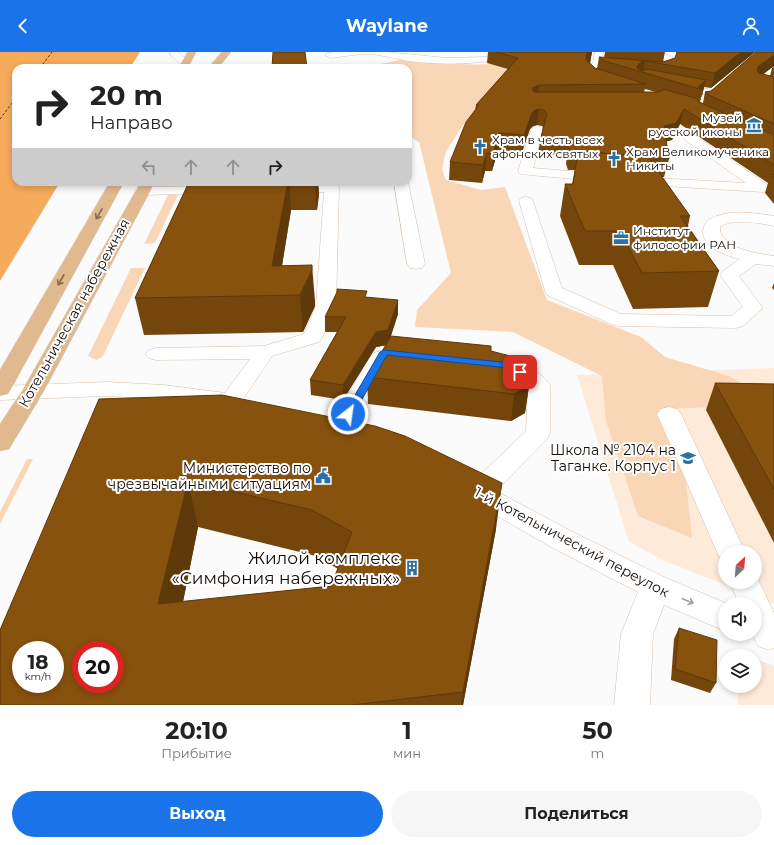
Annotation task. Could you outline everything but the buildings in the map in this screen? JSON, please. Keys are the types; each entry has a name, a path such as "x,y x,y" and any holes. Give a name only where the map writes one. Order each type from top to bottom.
{"main road":[{"path":"185,64 192,52"},
{"path":"216,64 227,52"},
{"name":"Котельническая набережная","path":"0,389 115,186"},
{"name":"Котельническая набережная","path":"0,443 33,391 145,186"}],"street":[{"path":"174,52 174,54 181,58 183,64"},
{"path":"324,63 331,59 330,53 364,52"},
{"path":"370,52 400,57 445,61 484,59 524,52"},
{"path":"599,52 597,64 592,68 590,74 595,80 618,87"},
{"path":"627,53 664,56 669,59 667,70 659,72 637,70"},
{"path":"592,68 606,68"},
{"path":"774,70 759,84 774,88"},
{"path":"665,84 716,90 704,100"},
{"path":"537,130 525,171 621,180 768,188"},
{"path":"689,137 768,188"},
{"path":"145,186 230,190"},
{"path":"402,186 416,264"},
{"path":"156,354 265,352 312,338 326,306 332,188 274,189"},
{"path":"526,201 554,292 618,320 736,322 753,308 730,275 753,258"},
{"path":"774,221 758,218 734,218 716,223 710,232 718,243 728,249 753,258 774,261"},
{"path":"231,400 265,352"},
{"path":"338,431 384,352 400,354"},
{"path":"478,493 538,433 539,385 511,366 487,363"},
{"path":"110,416 121,389"},
{"path":"0,393 121,389 164,392 231,400 256,407"},
{"path":"669,414 728,545"},
{"name":"1-й Котельнический переулок","path":"452,480 563,540 655,587 718,614"},
{"path":"632,705 637,634 655,587"},
{"path":"762,624 766,634"}],"shaded area":[{"path":"0,52 140,52 132,64 12,64 12,186 58,186 0,281"},
{"path":"404,59 456,64 509,63 544,60 466,121 446,151 442,169 446,180 481,190 505,187 547,300 641,337 665,357 729,376 765,397 718,407 659,409 685,471 692,538 638,516 606,421 602,376 513,332 415,327 417,310 451,273 419,142 412,138 412,64 380,64"},
{"path":"168,195 178,195 155,243 144,244"},
{"path":"131,268 145,268 103,356 97,360 88,356"},
{"name":"Школа № 2104 на Таганке. Корпус 1","path":"774,368 774,604 762,599 762,597 756,597 736,589 762,589 762,545 718,545 718,582 665,561 629,542 577,375"},
{"path":"27,459 33,459 0,524 0,512"},
{"path":"762,662 774,666 774,705 738,705 738,693 762,693"}],"ferry route":[{"path":"43,64 52,52"},
{"path":"0,119 12,103"}],"place":[{"name":"Музей русской иконы","path":"754,125"},
{"name":"Храм в честь всех афонских святых","path":"480,147"},
{"name":"Храм Великомученика Никиты","path":"614,159"},
{"name":"Институт философии РАН","path":"621,238"},
{"name":"Школа № 2104 на Таганке. Корпус 1","path":"688,458"},
{"name":"Министерство по чрезвычайными ситуациям","path":"323,476"},
{"name":"Жилой комплекс «Симфония набережных»","path":"412,568"}],"route":[{"path":"348,414 384,352 511,366 520,372"}]}
